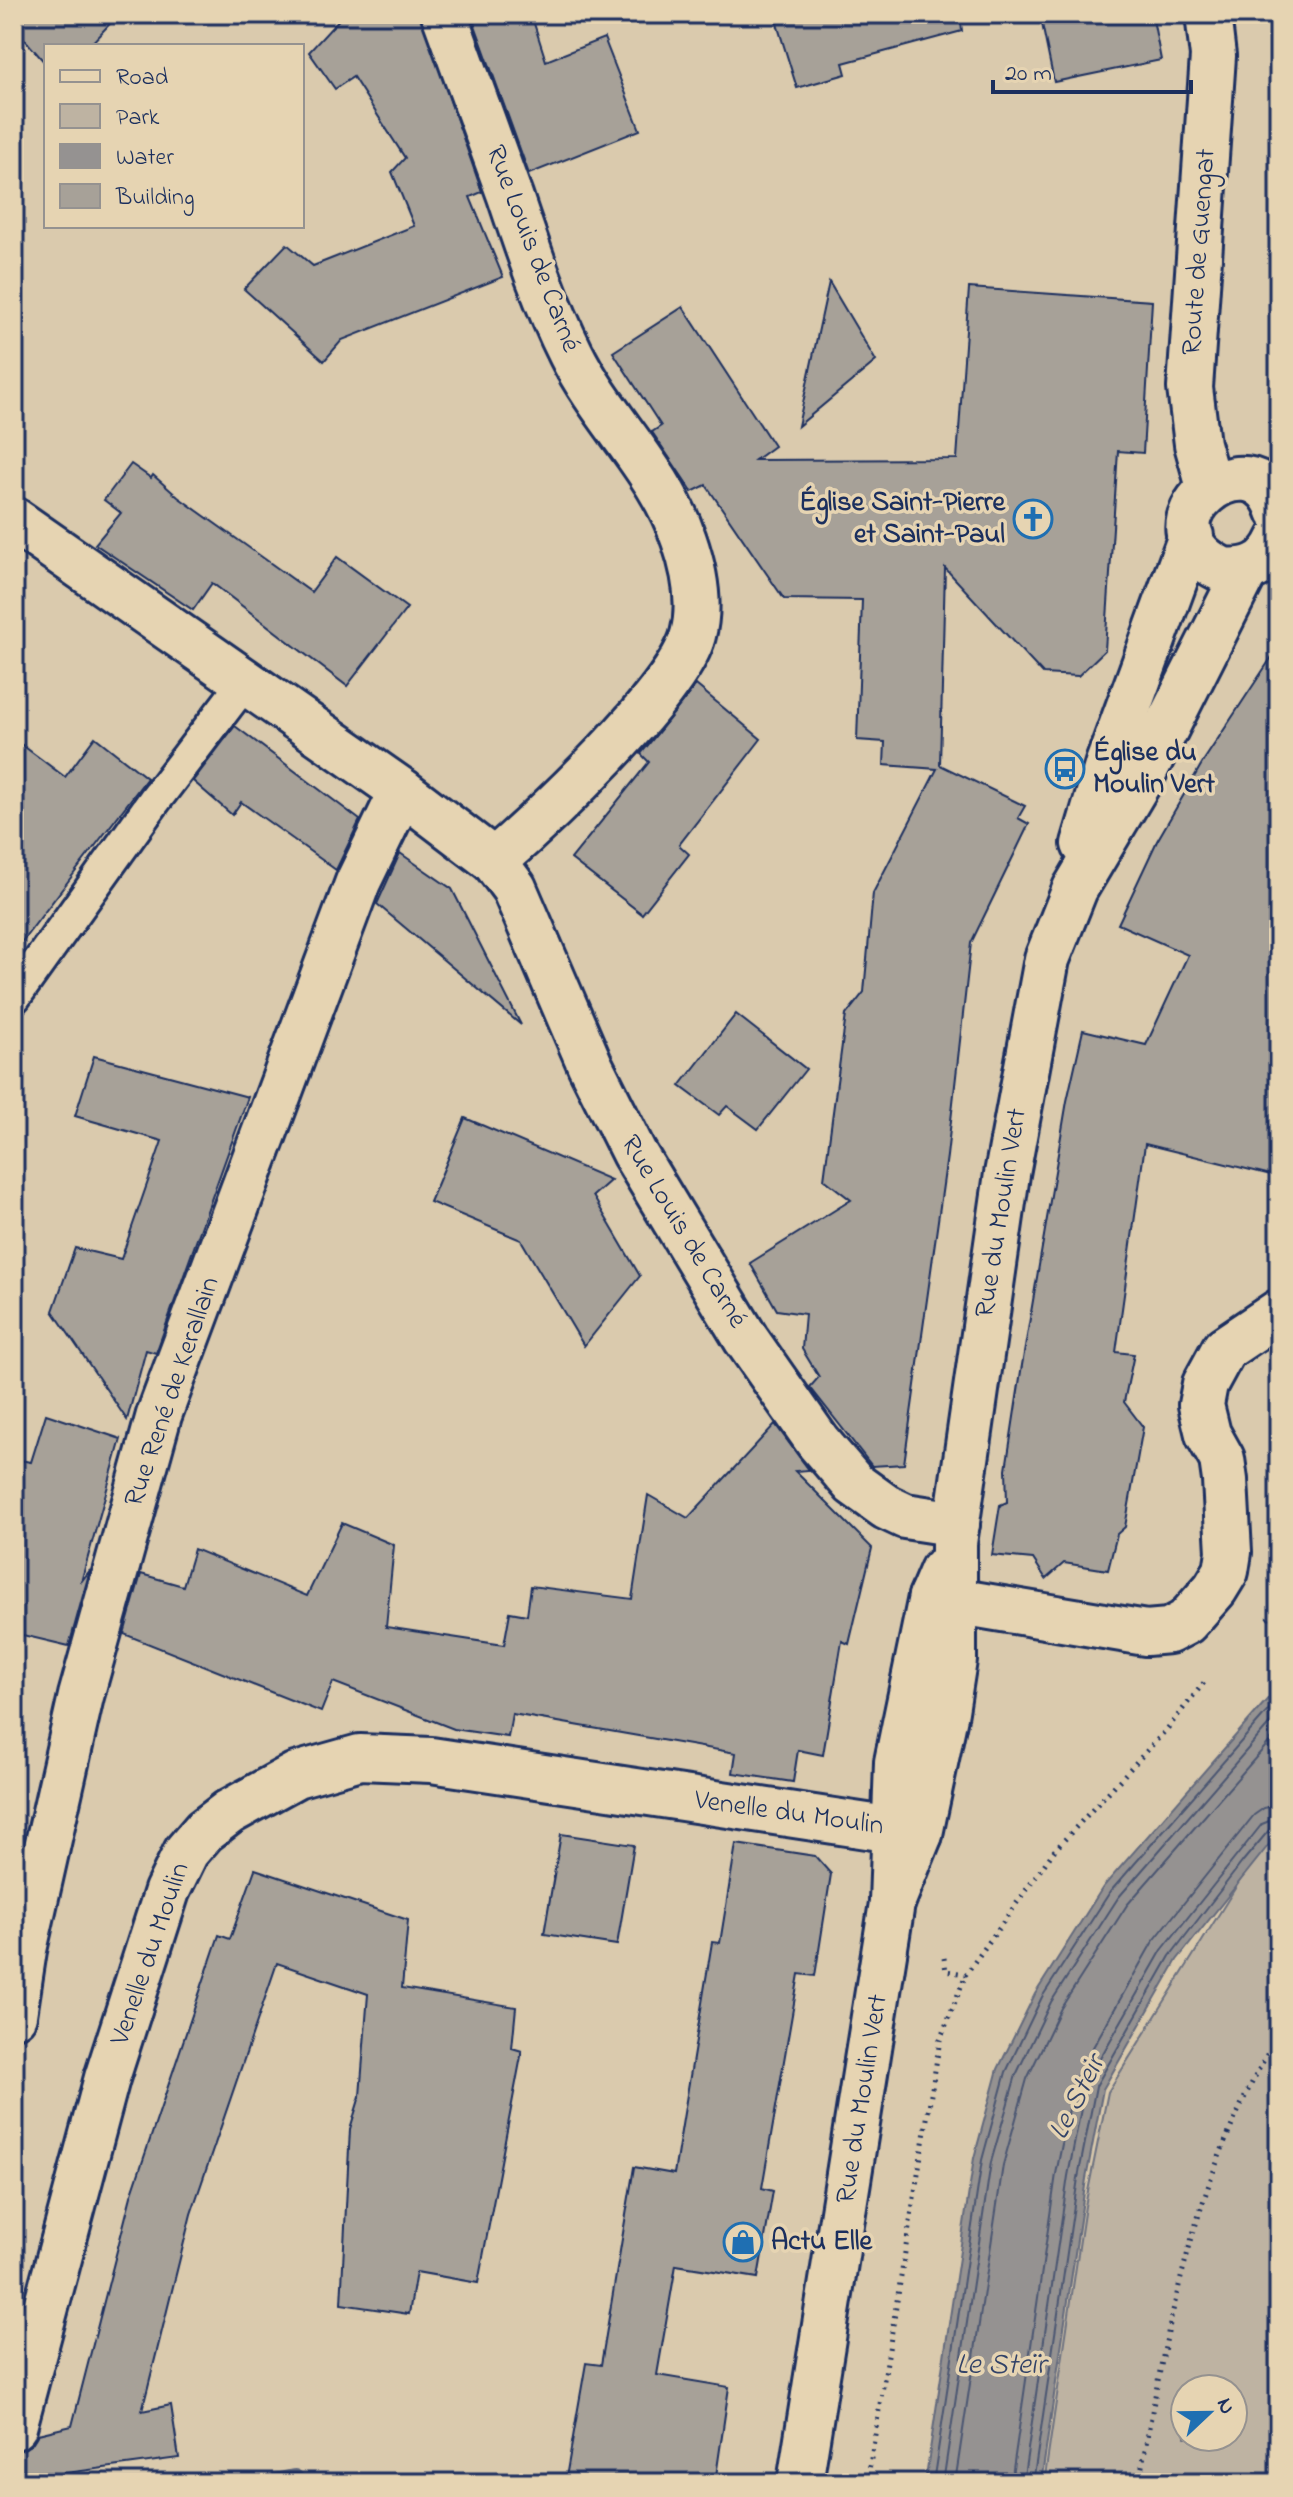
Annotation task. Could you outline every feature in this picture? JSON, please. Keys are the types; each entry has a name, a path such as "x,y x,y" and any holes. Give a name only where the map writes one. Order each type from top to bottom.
{"street":[{"name":"Rue Louis de Carné","path":"444,14 537,276 560,330 593,393 638,454 673,512 693,574 695,602 692,637 673,672 579,781 494,861"},
{"name":"Route de Guengat","path":"1208,14 1212,69 1190,388 1197,444 1209,487"},
{"path":"1241,479 1256,484 1278,511 1268,558 1246,570 1215,566 1197,551 1191,536 1191,512 1209,487 1221,481 1241,479"},
{"name":"Rue Louis de Carné","path":"14,520 402,791 494,861 514,888 590,1065 634,1153 746,1339 818,1442 854,1484 886,1507 955,1534"},
{"name":"Rue du Moulin Vert","path":"1075,889 1080,859 1108,763 1191,536"},
{"name":"Rue du Moulin Vert","path":"800,2483 891,1911 906,1832 946,1711 944,1599 1007,1174 1047,959 1075,889 1141,778 1246,570"},
{"name":"Rue René de Kerallain","path":"14,2015 24,1950 81,1696 159,1415 358,882 402,791"},
{"path":"944,1599 1146,1633 1169,1631 1186,1622 1215,1589 1226,1571 1229,1552 1222,1459 1208,1434 1201,1405 1205,1384 1224,1349 1279,1312"},
{"name":"Venelle du Moulin","path":"14,2427 94,2121 171,1882 186,1852 204,1831 259,1792 316,1768 360,1757 398,1756 906,1832"},
{"path":"14,2300 33,2351"}],"lane":[{"path":"14,997 154,801 244,683"}],"path":[{"path":"1257,1628 1279,1609"},
{"path":"867,2483 940,2040 966,1974 1054,1851 1167,1729 1213,1671"},
{"path":"891,1911 940,1928 946,1971 966,1974"},
{"path":"1139,2483 1177,2284 1197,2213 1224,2142 1279,2034"}],"green space":[{"path":"1279,1832 1279,2483 1044,2483 1085,2206 1108,2092 1249,1866"}],"water":[{"name":"Le Steïr","path":"1279,1686 1279,1832 1177,1960 1103,2089 1086,2179 1041,2483 925,2483 974,2158 998,2069 1035,1994 1103,1887"}],"building":[{"path":"14,14 119,14 91,44 44,44 44,62 14,27"},
{"path":"344,14 420,14 482,192 470,197 503,277 342,340 324,361 244,289 287,244 313,266 414,226 392,172 405,158 353,77 335,89 309,52"},
{"path":"471,14 531,14 546,61 604,38 640,130 529,174"},
{"path":"774,14 960,14 962,31 843,63 846,74 797,88"},
{"path":"1040,14 1152,14 1161,60 1054,82"},
{"path":"829,282 876,361 798,426"},
{"path":"969,288 1152,301 1143,453 1118,451 1105,650 1078,676 1043,674 945,568 940,765 1025,806 1018,818 1029,824 971,943 947,1156 904,1464 872,1466 810,1387 819,1377 802,1349 805,1314 777,1310 750,1263 851,1200 824,1179 846,1015 864,992 873,893 937,769 884,765 885,742 857,740 862,600 784,599 706,485 692,492 652,432 661,426 613,352 683,307 774,446 755,460 957,459"},
{"path":"131,464 151,478 153,475 178,497 311,592 337,557 407,608 347,686 212,583 193,610 95,544 121,513 104,500"},
{"path":"1279,646 1279,1177 1145,1144 1116,1352 1134,1354 1124,1402 1143,1427 1125,1527 1117,1534 1108,1570 1064,1563 1046,1579 1033,1559 992,1555 1000,1505 1007,1502 1006,1469 1021,1371 1067,1101 1083,1030 1146,1045 1188,955 1118,924 1157,841 1204,760"},
{"path":"696,685 761,739 679,845 689,854 642,914 571,859 649,762 641,754"},
{"path":"235,726 360,820 336,870 241,802 232,815 193,781"},
{"path":"95,737 147,778 14,952 14,739 65,777"},
{"path":"400,853 452,889 521,1025 377,904"},
{"path":"736,1014 806,1069 758,1129 727,1106 719,1115 680,1086"},
{"path":"94,1056 248,1097 156,1353 146,1350 127,1420 53,1311 75,1248 121,1259 162,1141 75,1116"},
{"path":"465,1118 611,1180 593,1196 640,1276 584,1346 521,1240 430,1202"},
{"path":"46,1414 121,1439 81,1582 90,1570 69,1646 14,1633 14,1459 31,1462"},
{"path":"775,1424 809,1470 795,1471 872,1548 849,1644 842,1641 823,1755 798,1750 793,1782 733,1773 736,1753 512,1714 508,1737 454,1729 333,1682 321,1712 124,1634 141,1574 183,1586 194,1549 307,1596 342,1523 394,1545 386,1627 504,1645 510,1612 527,1615 531,1586 632,1599 648,1495 688,1518"},
{"path":"561,1834 634,1845 617,1945 544,1934"},
{"path":"736,1844 815,1856 831,1874 815,1976 799,1974 762,2188 773,2191 758,2278 676,2265 657,2375 729,2387 715,2483 565,2483 586,2363 601,2365 634,2167 674,2174 712,1942 720,1943"},
{"path":"255,1869 408,1920 402,1988 516,2007 512,2048 522,2051 478,2283 416,2272 409,2314 341,2304 350,2129 360,2096 368,1994 277,1963 191,2214 142,2411 171,2405 179,2458 14,2480 14,2451 31,2445 38,2434 72,2426 131,2196 219,1935 230,1939"}],"waterway":[{"path":"275,2483 294,2479 297,2483"}],"place":[{"name":"Église Saint-Pierre et Saint-Paul","path":"1033,519"},
{"name":"Église du Moulin Vert","path":"1065,769"},
{"name":"Actu Elle","path":"743,2242"}],"water label":[{"name":"Le Steir","path":"1078,2098"}]}
